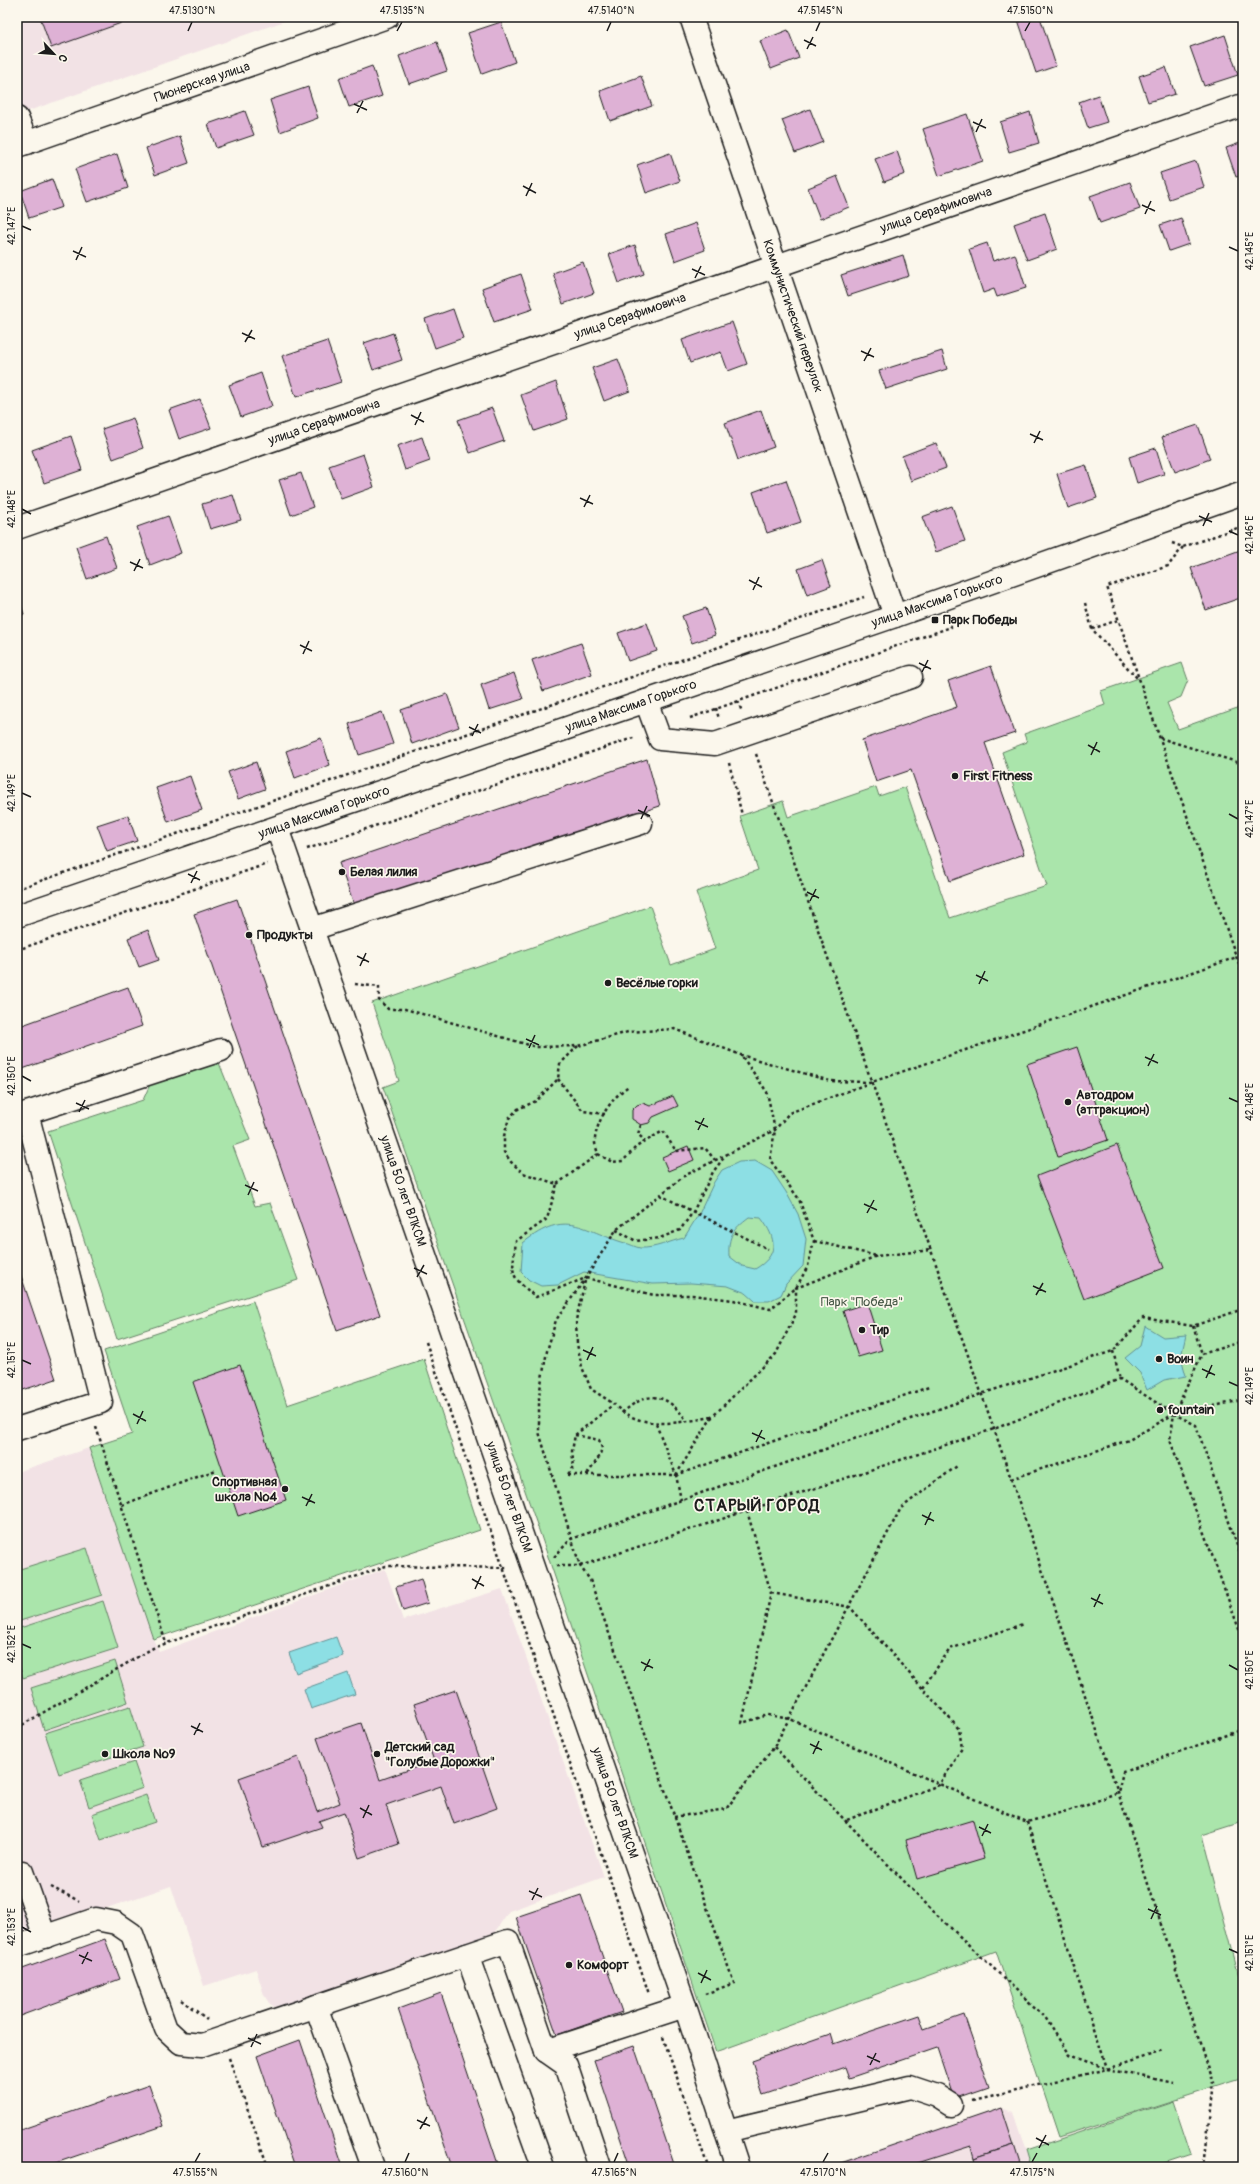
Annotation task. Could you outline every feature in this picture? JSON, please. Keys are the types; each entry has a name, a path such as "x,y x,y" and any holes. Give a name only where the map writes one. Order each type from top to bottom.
{"street":[{"name":"Пионерская улица","path":"22,144 387,17"},
{"name":"Коммунистический переулок","path":"691,17 895,616"},
{"name":"улица Серафимовича","path":"17,528 1243,105"},
{"path":"17,118 22,144"},
{"name":"улица Максима Горького","path":"17,916 895,616 1243,493"},
{"path":"646,701 660,739 716,744 911,677"},
{"path":"312,930 641,823"},
{"name":"улица 50 лет ВЛКСМ","path":"277,828 331,985 540,1567 738,2167"},
{"path":"17,1429 101,1402 22,1115 221,1050"},
{"path":"22,1872 46,1937"},
{"path":"17,1946 96,1919 116,1923 132,1934 166,2029 181,2043 202,2045 508,1941 546,2051 566,2065 600,2167"},
{"path":"467,1955 543,2167"},
{"path":"316,2006 373,2167"},
{"path":"546,2051 685,2006"},
{"path":"726,2131 910,2087 937,2096 951,2105"}],"path":[{"path":"1243,526 1182,547 1168,566 1107,587 1243,976"},
{"path":"1168,541 1182,547"},
{"path":"17,889 867,596"},
{"path":"1086,603 1092,629 1139,679"},
{"path":"17,950 951,627 947,613"},
{"path":"1092,629 1118,620"},
{"path":"1160,738 1243,764"},
{"path":"776,810 994,1429 1118,1792 1213,2083 1204,2167"},
{"path":"685,2006 694,1998 734,1983 590,1580 580,1566 540,1432 539,1395 547,1351 556,1320 586,1278 616,1230 684,1176 775,1130 789,1114 872,1082 1237,957"},
{"path":"331,985 343,981 379,987 379,1000 388,1009 405,1009 536,1047 578,1046 628,1032 674,1029 741,1055 830,1081 872,1082"},
{"path":"557,1184 524,1173 511,1162 504,1152 504,1136 509,1118 518,1110 536,1101 558,1079 560,1064 578,1046"},
{"path":"676,1475 712,1417 776,1354 796,1314 796,1288 808,1266 814,1240 799,1199 770,1160 775,1130 767,1092 741,1055"},
{"path":"558,1079 583,1111 605,1114"},
{"path":"629,1086 619,1092 605,1114 594,1140 598,1154 612,1162 623,1161 645,1140 663,1131 676,1151 705,1148 715,1160"},
{"path":"641,1125 638,1134 645,1140"},
{"path":"598,1154 557,1184 547,1219 516,1241 513,1272 516,1281 536,1297 586,1278 654,1295 692,1295 733,1300 770,1309 796,1288 877,1256 931,1250"},
{"path":"616,1230 636,1241 660,1238 680,1230 693,1212 713,1172 725,1155"},
{"path":"660,1195 768,1249"},
{"path":"814,1240 877,1256"},
{"path":"586,1278 576,1320 577,1344 582,1367 590,1389 614,1404 622,1413 656,1424 712,1417"},
{"path":"540,1567 571,1539 981,1394 1113,1351 1143,1318 1193,1326 1243,1309"},
{"path":"1193,1326 1202,1354 1174,1414 1170,1440 1243,1640"},
{"path":"1202,1354 1243,1340"},
{"path":"426,1342 708,2167"},
{"path":"1113,1351 1120,1379 1174,1414 1196,1426 1243,1563"},
{"path":"17,1728 153,1648 386,1566 502,1568 580,1566 994,1429 1120,1379"},
{"path":"614,1404 575,1435 572,1451 574,1467 568,1474 587,1476 676,1475 929,1387"},
{"path":"622,1413 635,1401 649,1398 666,1399 677,1408 688,1421"},
{"path":"1011,1479 1129,1440 1174,1414 1243,1400"},
{"path":"89,1406 166,1643"},
{"path":"656,1424 676,1475 681,1500"},
{"path":"575,1435 599,1440 602,1448 587,1476"},
{"path":"674,1817 726,1809 774,1747 850,1607 901,1508 958,1466"},
{"path":"122,1505 216,1470"},
{"path":"747,1510 771,1593 742,1723 768,1715 790,1719 1027,1822 1085,1806 1118,1792"},
{"path":"771,1593 850,1607 959,1729 962,1748 939,1785 844,1821"},
{"path":"923,1688 950,1649 1023,1624"},
{"path":"1118,1792 1123,1772 1243,1729"},
{"path":"774,1747 844,1821 934,1912 1045,2017 1069,2055 1107,2069 1174,2083"},
{"path":"1027,1822 1107,2069"},
{"path":"951,2105 1107,2069 1163,2050"}],"shaded area":[{"path":"17,17 296,17 17,115"},
{"name":"Детский сад \"Голубые Дорожки\"","path":"89,1448 153,1639 159,1652 385,1569 403,1620 502,1589 604,1877 509,1911 490,1939 276,2008 269,2003 264,1995 256,1969 204,1986 171,1886 51,1927 17,1933 17,1472"},
{"path":"1002,2108 1014,2112 1032,2167 829,2167"}],"green space":[{"name":"Парк \"Победа\"","path":"1182,663 1188,680 1181,697 1167,703 1178,729 1243,706 1243,1822 1202,1835 1243,1992 1243,2078 1058,2137 996,1951 716,2052 541,1536 383,1087 399,1081 372,1003 650,906 671,965 715,949 696,892 758,870 740,816 783,801 788,817 876,787 879,796 905,787 950,918 1047,886 1002,752 1027,742 1024,734 1105,705 1101,691"},
{"path":"217,1058 250,1140 233,1146 255,1206 270,1203 298,1280 117,1339 48,1131 143,1100 152,1080"},
{"name":"Спортивная школа №4","path":"253,1301 287,1405 424,1359 480,1530 153,1639 89,1448 132,1434 104,1351"},
{"path":"87,1548 102,1595 17,1622 17,1570"},
{"path":"103,1601 118,1648 23,1678 17,1658 17,1629"},
{"path":"115,1661 128,1702 44,1730 31,1688"},
{"path":"130,1706 143,1747 59,1774 45,1733"},
{"path":"134,1762 143,1788 89,1807 80,1780"},
{"path":"146,1795 155,1822 101,1840 92,1814"},
{"path":"1173,2101 1191,2155 1155,2167 1032,2167 1027,2150"}],"water":[{"path":"755,1161 772,1171 798,1214 806,1239 803,1266 786,1284 781,1295 769,1301 755,1301 746,1293 728,1286 691,1283 653,1284 584,1272 558,1285 541,1286 529,1280 521,1272 523,1243 538,1232 551,1226 563,1224 574,1225 640,1248 657,1246 684,1238 700,1212 714,1182 722,1170 739,1162","holes":["749,1217 761,1218 770,1233 773,1246 772,1252 763,1264 755,1269 742,1266 729,1256 729,1243 735,1229"]},
{"path":"1145,1326 1163,1337 1186,1335 1181,1357 1186,1376 1164,1380 1147,1390 1140,1373 1125,1358 1140,1346"},
{"path":"336,1637 343,1656 296,1673 289,1653"},
{"path":"348,1673 355,1694 311,1709 304,1689"}],"building":[{"path":"40,17 138,17 51,48"},
{"path":"1017,17 1040,17 1056,66 1036,73"},
{"path":"501,22 515,62 482,74 468,33"},
{"path":"788,30 799,58 771,69 760,41"},
{"path":"1225,35 1238,75 1204,86 1190,47"},
{"path":"437,42 447,71 409,84 399,56"},
{"path":"372,66 382,96 349,107 339,78"},
{"path":"1166,67 1175,94 1148,102 1139,76"},
{"path":"641,76 652,106 610,121 600,91"},
{"path":"308,87 318,118 280,132 270,100"},
{"path":"1098,95 1107,122 1088,128 1079,102"},
{"path":"810,109 823,142 795,153 782,120"},
{"path":"245,111 254,135 216,148 208,124"},
{"path":"1030,112 1039,143 1009,152 1000,122"},
{"path":"967,114 983,161 939,176 923,129"},
{"path":"180,136 189,163 155,175 146,148"},
{"path":"1243,142 1243,175 1236,177 1226,148"},
{"path":"897,151 905,174 884,182 875,159"},
{"path":"670,153 680,181 646,193 637,165"},
{"path":"117,154 128,188 87,202 75,169"},
{"path":"1196,161 1204,187 1169,199 1160,173"},
{"path":"837,176 849,207 820,219 808,188"},
{"path":"52,179 62,207 29,218 20,191"},
{"path":"1130,182 1140,209 1100,223 1090,196"},
{"path":"1045,213 1057,249 1027,260 1014,224"},
{"path":"1181,218 1189,244 1169,251 1160,225"},
{"path":"696,223 705,250 675,261 666,234"},
{"path":"987,243 993,261 1015,254 1026,288 997,297 994,289 983,293 969,249"},
{"path":"635,245 644,274 619,283 609,254"},
{"path":"903,255 909,276 848,296 841,275"},
{"path":"583,262 594,293 563,304 553,273"},
{"path":"521,274 533,309 494,322 482,288"},
{"path":"453,309 463,338 435,348 425,319"},
{"path":"732,322 747,364 728,371 721,352 690,363 682,340"},
{"path":"393,333 402,360 373,370 364,343"},
{"path":"327,341 341,382 296,397 282,356"},
{"path":"942,351 947,369 886,389 879,371"},
{"path":"618,359 630,391 604,401 592,368"},
{"path":"261,373 272,406 241,417 229,385"},
{"path":"556,382 568,419 534,431 521,395"},
{"path":"200,399 211,428 179,439 169,410"},
{"path":"492,408 504,441 470,453 458,420"},
{"path":"761,410 774,447 738,460 725,423"},
{"path":"133,418 143,448 113,459 102,429"},
{"path":"1198,425 1210,459 1175,472 1162,437"},
{"path":"71,436 82,470 44,483 32,450"},
{"path":"422,437 430,461 405,470 397,446"},
{"path":"936,443 946,468 911,481 902,456"},
{"path":"1156,448 1164,474 1137,483 1129,457"},
{"path":"363,454 374,487 341,499 329,466"},
{"path":"1086,465 1097,498 1068,508 1057,474"},
{"path":"301,473 313,507 291,515 279,480"},
{"path":"786,480 801,522 767,533 753,492"},
{"path":"233,495 241,520 210,529 202,504"},
{"path":"952,506 965,541 936,552 922,517"},
{"path":"168,516 181,553 150,565 137,527"},
{"path":"106,536 117,568 87,579 76,547"},
{"path":"1243,549 1243,597 1206,610 1191,568"},
{"path":"822,560 831,586 807,595 798,569"},
{"path":"17,593 24,614 17,617"},
{"path":"706,608 715,635 692,643 682,616"},
{"path":"647,623 657,651 628,661 618,633"},
{"path":"581,643 592,674 543,691 532,660"},
{"name":"First Fitness","path":"991,666 1015,733 985,743 1024,854 950,881 911,770 876,782 862,740 957,707 948,681"},
{"path":"514,673 523,699 489,710 481,685"},
{"path":"447,694 459,727 412,744 401,710"},
{"path":"382,712 393,744 359,755 349,724"},
{"path":"321,738 330,765 295,778 286,751"},
{"path":"647,759 660,806 354,905 339,863"},
{"path":"256,762 265,789 238,799 228,772"},
{"path":"190,776 202,810 168,822 156,788"},
{"path":"128,815 137,841 107,851 97,825"},
{"path":"237,899 380,1315 337,1330 194,914"},
{"path":"148,930 159,960 139,967 128,938"},
{"path":"128,987 142,1026 17,1071 17,1027"},
{"name":"Автодром (аттракцион)","path":"1077,1047 1108,1140 1058,1157 1027,1064"},
{"path":"673,1096 678,1106 653,1117 649,1123 641,1125 632,1119 632,1110 637,1105 643,1103 650,1106"},
{"path":"1117,1145 1164,1268 1084,1299 1037,1176"},
{"path":"688,1146 694,1160 668,1171 662,1157"},
{"path":"17,1264 56,1379 17,1392"},
{"name":"Тир","path":"867,1303 882,1350 858,1357 843,1311"},
{"path":"240,1365 286,1500 238,1516 193,1382"},
{"path":"421,1579 428,1603 403,1611 396,1587"},
{"path":"456,1690 497,1808 454,1824 441,1786 386,1805 399,1844 359,1858 344,1812 319,1821 322,1827 263,1847 239,1778 298,1757 317,1812 340,1803 317,1738 361,1723 380,1780 434,1761 414,1704"},
{"path":"973,1820 984,1859 917,1879 906,1840"},
{"name":"Комфорт","path":"581,1895 622,2012 557,2035 516,1917"},
{"path":"105,1939 120,1979 17,2017 17,1971"},
{"path":"441,1993 499,2167 452,2167 398,2009"},
{"path":"919,2015 924,2029 964,2015 989,2087 954,2099 937,2048 849,2078 845,2067 763,2095 752,2061 830,2034 833,2044"},
{"path":"300,2040 343,2167 295,2167 257,2056"},
{"path":"634,2046 675,2167 630,2167 594,2060"},
{"path":"149,2085 163,2126 44,2167 17,2167 17,2131"},
{"path":"1002,2108 1014,2145 974,2158 971,2146 905,2167 829,2167"},
{"path":"1014,2145 1021,2167 977,2167 974,2158"}],"place":[{"name":"Парк Победы","path":"935,620"},
{"name":"First Fitness","path":"955,776"},
{"name":"Белая лилия","path":"342,872"},
{"name":"Продукты","path":"249,935"},
{"name":"Весёлые горки","path":"608,983"},
{"name":"Автодром (аттракцион)","path":"1068,1102"},
{"name":"Тир","path":"862,1330"},
{"name":"Воин","path":"1159,1359"},
{"name":"fountain","path":"1160,1410"},
{"name":"Спортивная школа №4","path":"285,1489"},
{"name":"Школа №9","path":"105,1754"},
{"name":"Детский сад \"Голубые Дорожки\"","path":"377,1754"},
{"name":"Комфорт","path":"569,1965"}],"district":[{"name":"СТАРЫЙ ГОРОД","path":"757,1505"}]}
